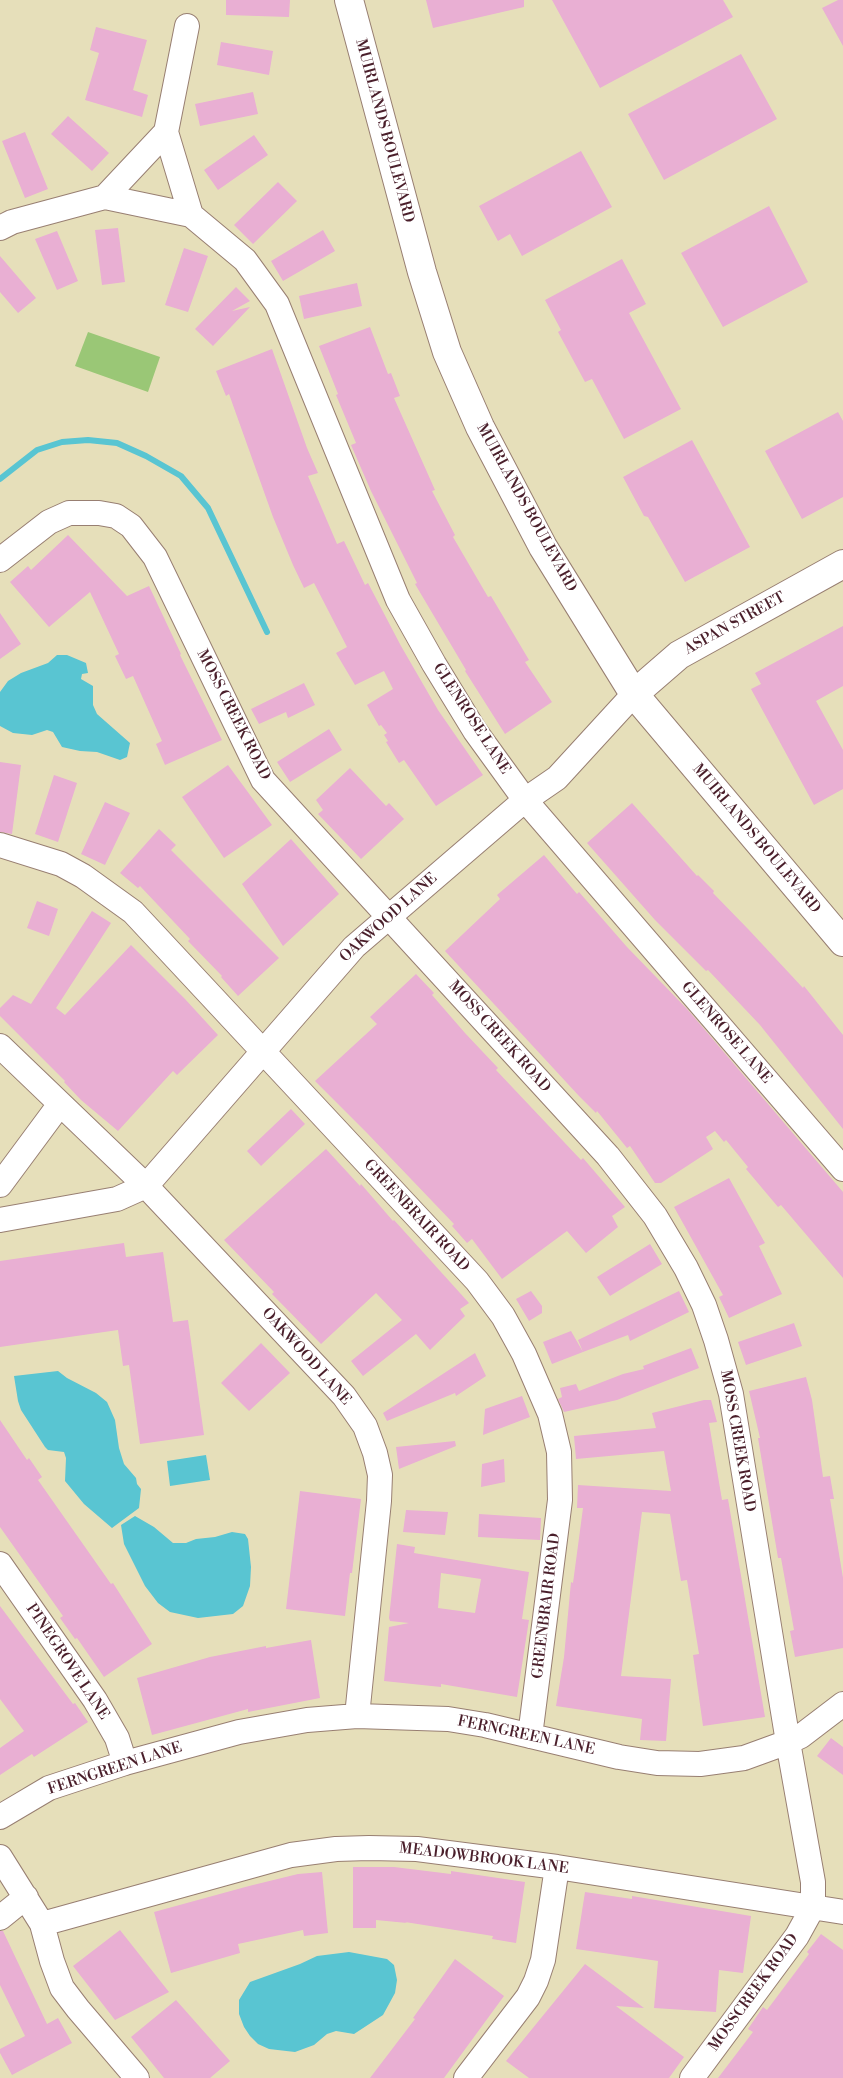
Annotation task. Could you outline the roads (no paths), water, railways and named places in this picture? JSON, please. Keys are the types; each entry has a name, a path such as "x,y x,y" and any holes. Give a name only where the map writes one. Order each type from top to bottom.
{"main road":[{"name":"MUIRLANDS BOULEVARD","path":"349,0 422,272 447,352 480,427 543,546 634,694 843,942"},
{"name":"ASPAN STREET","path":"634,694 679,655 843,564"}],"street":[{"path":"187,26 166,132 191,216"},
{"path":"105,197 166,132"},
{"name":"GLENROSE LANE","path":"0,228 12,222 105,197 191,216 244,260 277,304 398,600 475,731 525,800 843,1169"},
{"name":"MOSS CREEK ROAD","path":"0,560 49,522 69,513 99,513 116,516 131,526 155,557 263,780 608,1156 656,1216 686,1268 704,1305 731,1394 788,1742"},
{"name":"OAKWOOD LANE","path":"146,1186 354,947 525,800 557,778 634,694"},
{"name":"GREENBRAIR ROAD","path":"0,845 61,864 83,876 133,912 477,1281 503,1316 524,1354 550,1414 559,1452 560,1500 530,1736"},
{"name":"OAKWOOD LANE","path":"0,1046 146,1186 344,1396 365,1426 380,1475 379,1501 356,1716"},
{"path":"0,1185 60,1104"},
{"path":"0,1220 117,1199 146,1186"},
{"name":"PINEGROVE LANE","path":"0,1564 96,1700 117,1738 125,1763"},
{"name":"FERNGREEN LANE","path":"0,1817 49,1788 125,1763 239,1732 307,1720 356,1716 448,1719 485,1725 637,1760 700,1764 744,1758 788,1742 801,1736 843,1704"},
{"path":"788,1742 813,1882 813,1907"},
{"name":"MEADOWBROOK LANE","path":"42,1924 291,1855 328,1850 369,1848 417,1849 557,1867 843,1912"},
{"path":"0,1857 42,1924 62,1988 138,2078"},
{"path":"466,2078 528,1997 536,1981 542,1960 557,1867"},
{"path":"0,1918 26,1897"},
{"name":"MOSSCREEK ROAD","path":"692,2078 797,1936 813,1907"}],"water":[{"path":"57,655 67,655 86,663 88,673 82,674 81,679 93,686 93,705 97,714 130,743 127,757 120,760 97,752 62,747 53,732 47,730 32,735 13,733 0,726 0,692 8,681 21,673 48,663"},
{"path":"58,1371 67,1378 96,1393 107,1402 115,1420 119,1448 124,1464 136,1478 137,1484 141,1489 139,1508 112,1528 84,1504 65,1481 66,1458 64,1452 48,1450 21,1410 14,1376"},
{"path":"206,1455 210,1480 170,1486 167,1461"},
{"path":"135,1516 154,1527 173,1543 186,1543 196,1539 215,1537 232,1532 245,1534 248,1539 251,1567 250,1586 243,1606 233,1614 198,1618 170,1612 158,1603 145,1586 124,1544 121,1525"},
{"path":"349,1952 387,1959 394,1965 397,1980 395,1993 383,2015 354,2034 336,2031 327,2034 314,2045 295,2052 269,2049 258,2044 250,2036 239,2014 239,2000 250,1982 317,1956"}],"waterway":[{"path":"0,479 37,450 62,442 88,440 117,443 146,456 181,476 208,508 267,632"}]}
